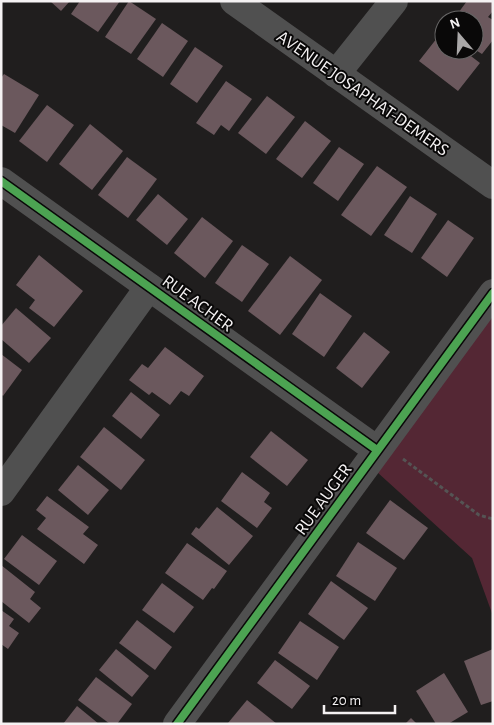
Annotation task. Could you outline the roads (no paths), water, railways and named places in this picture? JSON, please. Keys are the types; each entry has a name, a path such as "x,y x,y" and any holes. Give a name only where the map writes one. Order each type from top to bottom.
{"street":[{"name":"AVENUE JOSAPHAT-DEMERS","path":"234,1 493,185"},
{"path":"336,74 394,1"},
{"name":"RUE ACHER","path":"1,181 149,287 380,447"},
{"path":"1,492 149,287"},
{"name":"RUE AUGER","path":"177,724 493,293"}]}
